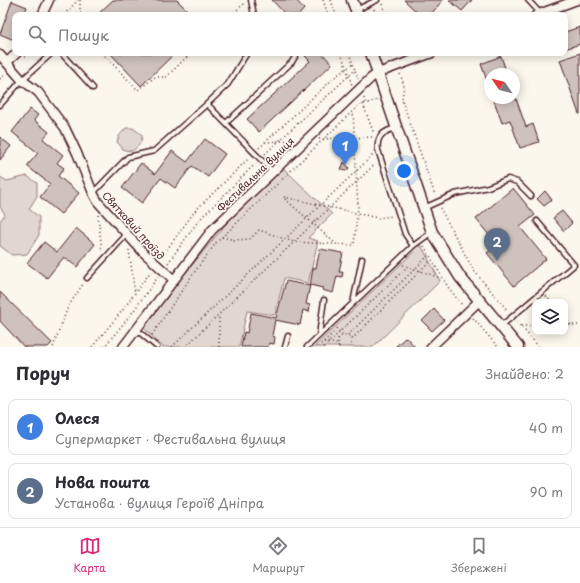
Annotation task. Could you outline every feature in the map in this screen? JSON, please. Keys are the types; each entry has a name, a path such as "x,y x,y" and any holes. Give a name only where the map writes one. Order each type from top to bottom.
{"street":[{"path":"44,12 50,0"},
{"path":"352,0 357,12"},
{"path":"544,12 577,0"},
{"name":"Святковий проїзд","path":"0,55 22,80 38,92 65,128 93,193 127,234 174,280"},
{"path":"7,62 14,56"},
{"path":"372,56 432,232 452,266 518,347"},
{"name":"Фестивальна вулиця","path":"123,347 212,230 272,171 378,73 424,56"},
{"path":"431,347 479,301"}],"lane":[{"path":"251,0 253,12"},
{"path":"359,12 377,0"},
{"path":"528,0 537,12"},
{"path":"0,105 22,80 49,56"},
{"path":"64,56 93,88"},
{"path":"93,193 128,157 154,151 208,104 228,84 245,56"},
{"path":"226,123 292,62 295,56"},
{"path":"208,104 272,171"},
{"path":"396,128 386,131 381,135 378,140 378,150 399,215 406,234 413,246"},
{"path":"424,209 455,194 488,187 508,179 517,182 531,196"},
{"path":"500,326 574,265 537,221"},
{"path":"307,347 413,246 432,232"},
{"path":"87,278 127,234"},
{"path":"353,303 362,259"},
{"path":"319,336 324,300"},
{"path":"137,330 157,347"},
{"path":"285,347 288,336"}],"path":[{"path":"67,12 79,0"},
{"path":"79,0 80,12"},
{"path":"234,12 247,0"},
{"path":"323,0 327,12"},
{"path":"331,0 335,12"},
{"path":"381,0 385,12"},
{"path":"105,56 138,90 155,77 166,77 188,56"},
{"path":"342,56 348,76 358,91 364,104 374,136"},
{"path":"350,56 355,70 359,105"},
{"path":"92,347 135,294 195,211 254,153 346,68 353,64"},
{"path":"398,66 404,85 402,100 443,215 474,271 539,347"},
{"path":"104,347 129,317 199,220 260,159 355,70"},
{"path":"148,339 205,256 222,237 359,105 386,97"},
{"path":"222,237 235,240 250,239 259,230 294,242 354,246 358,214 353,111"},
{"path":"172,347 378,150"},
{"path":"185,347 380,159"},
{"path":"337,245 312,224 284,197 382,219 399,215"},
{"path":"97,214 102,253"},
{"path":"127,234 135,294"},
{"path":"420,240 442,278 468,312 498,347"},
{"path":"338,339 343,335 348,335 429,255"},
{"path":"350,347 352,339 432,259"},
{"path":"403,265 442,278"},
{"path":"324,347 407,267"},
{"path":"53,347 68,307 87,278"},
{"path":"219,314 219,347"},
{"path":"568,322 571,325 580,325"},
{"path":"331,324 343,335"},
{"path":"521,326 532,326"},
{"path":"314,340 338,346 338,339 325,330"},
{"path":"348,335 352,339"}],"shaded area":[{"path":"126,128 133,128 142,135 139,144 132,151 124,150 117,142 119,136"},
{"path":"283,168 332,214 308,238 318,241 308,283 284,278 275,315 247,311 239,347 163,347 144,328 183,276 231,218"},
{"path":"27,176 37,183 37,196 29,209 39,217 39,235 27,254 12,255 0,246 0,221 5,214 0,207 0,177 7,181"},
{"path":"421,245 440,281 373,347 314,347"}],"building":[{"path":"113,0 177,0 189,12 100,12"},
{"path":"272,0 296,0 304,9 302,12 283,12"},
{"path":"404,0 443,0 433,12 417,12"},
{"path":"449,0 472,0 462,11"},
{"path":"12,1 27,7 25,12 12,12 12,39 0,34"},
{"path":"580,27 580,44 568,48 568,31"},
{"path":"580,53 580,114 579,114 560,60"},
{"path":"113,56 172,56 141,86"},
{"path":"305,56 325,56 332,64 259,132 247,119 310,61"},
{"path":"501,56 505,68 484,68 484,72 481,64"},
{"path":"495,104 518,104 526,127 533,124 539,142 520,148 510,120 502,123"},
{"path":"30,109 38,115 34,120 49,132 43,139 63,155 57,163 64,168 58,176 79,193 61,214 40,197 50,184 27,166 38,153 12,132"},
{"path":"0,137 11,146 0,160"},
{"path":"205,139 225,154 208,177 192,166 175,188 161,178 142,203 122,188 141,163 155,174 172,151 187,162"},
{"path":"344,162 349,168 346,171 341,170"},
{"path":"513,188 535,215 520,227 546,259 514,286 487,253 497,245 476,219"},
{"path":"545,191 552,200 544,206 537,199"},
{"path":"562,211 572,223 564,231 553,218"},
{"path":"76,228 95,244 77,267 64,257 47,278 27,263 44,242 57,252"},
{"path":"320,249 343,253 339,272 343,272 342,277 337,276 333,293 322,290 323,288 310,285 313,268 316,268"},
{"path":"286,281 310,286 306,304 310,305 309,312 303,310 300,325 275,320 272,336 275,337 274,344 269,343 268,347 241,347 244,332 247,333 251,313 276,318"},
{"path":"0,292 52,343 48,347 24,347 0,321"},
{"path":"434,309 444,320 432,331 422,321"},
{"path":"406,337 415,347 395,347"}],"place":[{"name":"Олеся","path":"345,165"},
{"name":"Нова пошта","path":"497,261"}]}
